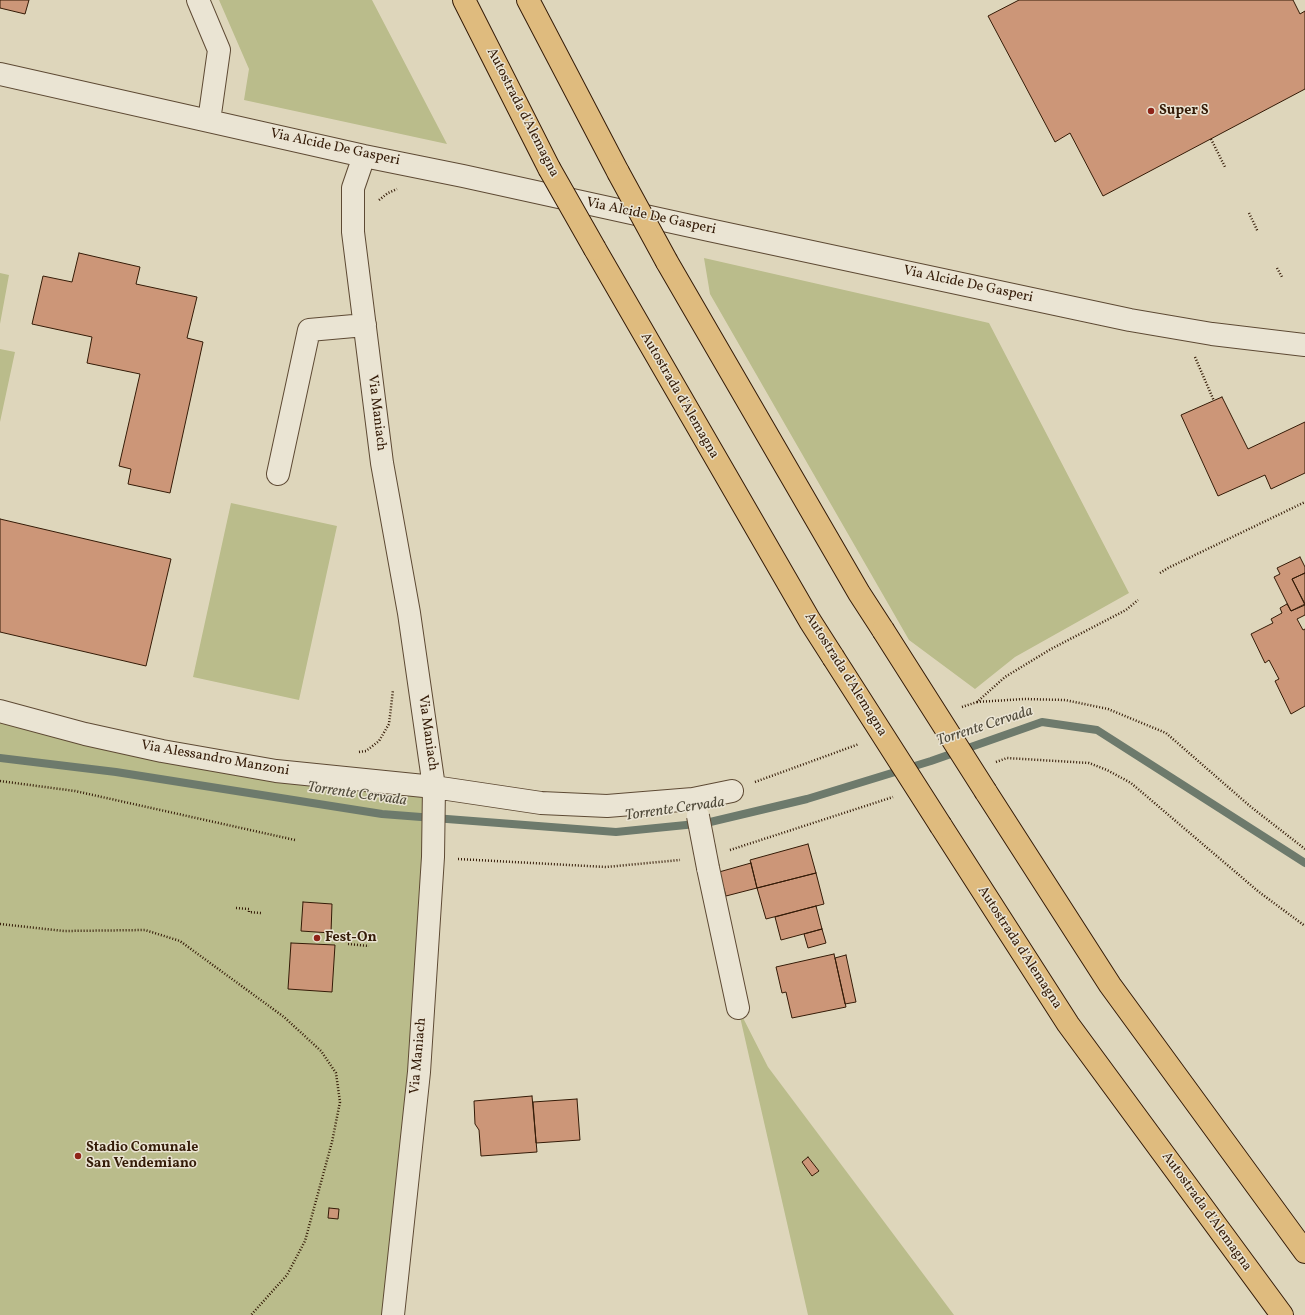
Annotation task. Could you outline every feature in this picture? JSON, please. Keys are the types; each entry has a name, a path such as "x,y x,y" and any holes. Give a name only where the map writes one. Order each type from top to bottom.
{"highway":[{"name":"Autostrada d'Alemagna","path":"464,0 549,168 806,614 1068,1024 1282,1315"},
{"path":"528,0 667,262 859,593 1110,985 1305,1252"}],"street":[{"path":"198,0 219,50 209,121"},
{"name":"Via Alcide De Gasperi","path":"0,74 364,156 1130,320 1212,334 1305,345"},
{"name":"Via Maniach","path":"364,156 353,188 353,232 382,463 409,613 434,796 434,851 419,1072 394,1315"},
{"path":"278,474 309,330 365,325"},
{"name":"Via Alessandro Manzoni","path":"0,711 85,734 162,751 434,796 607,806 696,807 732,790"},
{"path":"696,807 738,1008"}],"path":[{"path":"1211,138 1224,167"},
{"path":"1249,213 1258,232"},
{"path":"1277,268 1282,277"},
{"path":"1194,355 1214,401"},
{"path":"1160,573 1305,502"},
{"path":"352,754 366,751 379,741 388,724 393,687"},
{"path":"977,702 1024,699 1065,700 1108,708 1166,733 1251,807 1305,849"},
{"path":"992,763 1006,758 1089,763 1107,770 1131,783 1259,892 1305,926"},
{"path":"0,781 75,792 295,840"},
{"path":"434,851 606,866 707,863 895,797"},
{"path":"236,908 249,909 249,912 261,913"},
{"path":"0,924 64,931 145,930 180,941 284,1017 321,1051 336,1073 340,1102 332,1142 305,1241 287,1275 251,1315"},
{"path":"348,944 369,946"}],"green space":[{"path":"219,0 372,0 447,144 244,100 249,69"},
{"path":"704,258 989,323 1129,593 1015,657 975,689 909,640 710,294"},
{"path":"0,273 9,275 0,324"},
{"path":"0,349 15,352 0,422"},
{"path":"231,503 337,526 299,700 193,677"},
{"path":"0,711 85,734 434,787 393,1315 0,1315"},
{"path":"738,1008 768,1067 954,1315 808,1315"}],"building":[{"path":"0,0 29,0 25,14 0,8"},
{"name":"Super S","path":"1019,0 1293,0 1300,14 1305,11 1305,89 1103,196 1070,133 1055,142 988,16"},
{"path":"79,253 140,267 136,284 197,297 187,338 203,342 170,493 128,484 131,469 119,466 140,374 87,363 92,337 32,324 43,276 72,282"},
{"path":"1222,397 1248,449 1305,422 1305,473 1271,489 1265,475 1218,496 1181,415"},
{"path":"0,519 171,559 146,666 0,632"},
{"path":"1300,557 1305,567 1305,573 1292,579 1305,604 1291,611 1274,577 1280,574 1277,568"},
{"path":"1305,573 1305,605 1292,579"},
{"path":"1287,604 1291,611 1305,605 1305,615 1297,619 1303,630 1305,629 1305,706 1291,714 1275,681 1279,679 1269,660 1265,663 1251,634 1273,623 1271,619 1282,613 1280,608"},
{"path":"808,844 816,873 757,888 750,860"},
{"path":"751,863 757,888 726,896 719,872"},
{"path":"816,873 824,904 766,919 757,888"},
{"path":"303,902 332,904 331,933 301,931"},
{"path":"816,906 822,929 781,940 775,917"},
{"path":"822,929 826,943 808,948 804,934"},
{"path":"291,943 335,945 332,992 288,989"},
{"path":"834,954 846,1007 792,1018 786,992 782,993 776,967"},
{"path":"846,955 856,1002 845,1004 835,958"},
{"path":"532,1096 537,1152 481,1156 479,1130 475,1124 474,1101"},
{"path":"577,1099 580,1140 536,1143 533,1102"},
{"path":"808,1157 819,1171 812,1176 802,1162"},
{"path":"329,1208 339,1209 338,1219 328,1218"}],"waterway":[{"name":"Torrente Cervada","path":"0,758 116,772 382,814 616,832 706,823 807,799 931,761 1042,722 1097,730 1305,863"}],"place":[{"name":"Super S","path":"1151,111"},
{"name":"Fest-On","path":"317,938"},
{"name":"Stadio Comunale San Vendemiano","path":"78,1156"}]}
